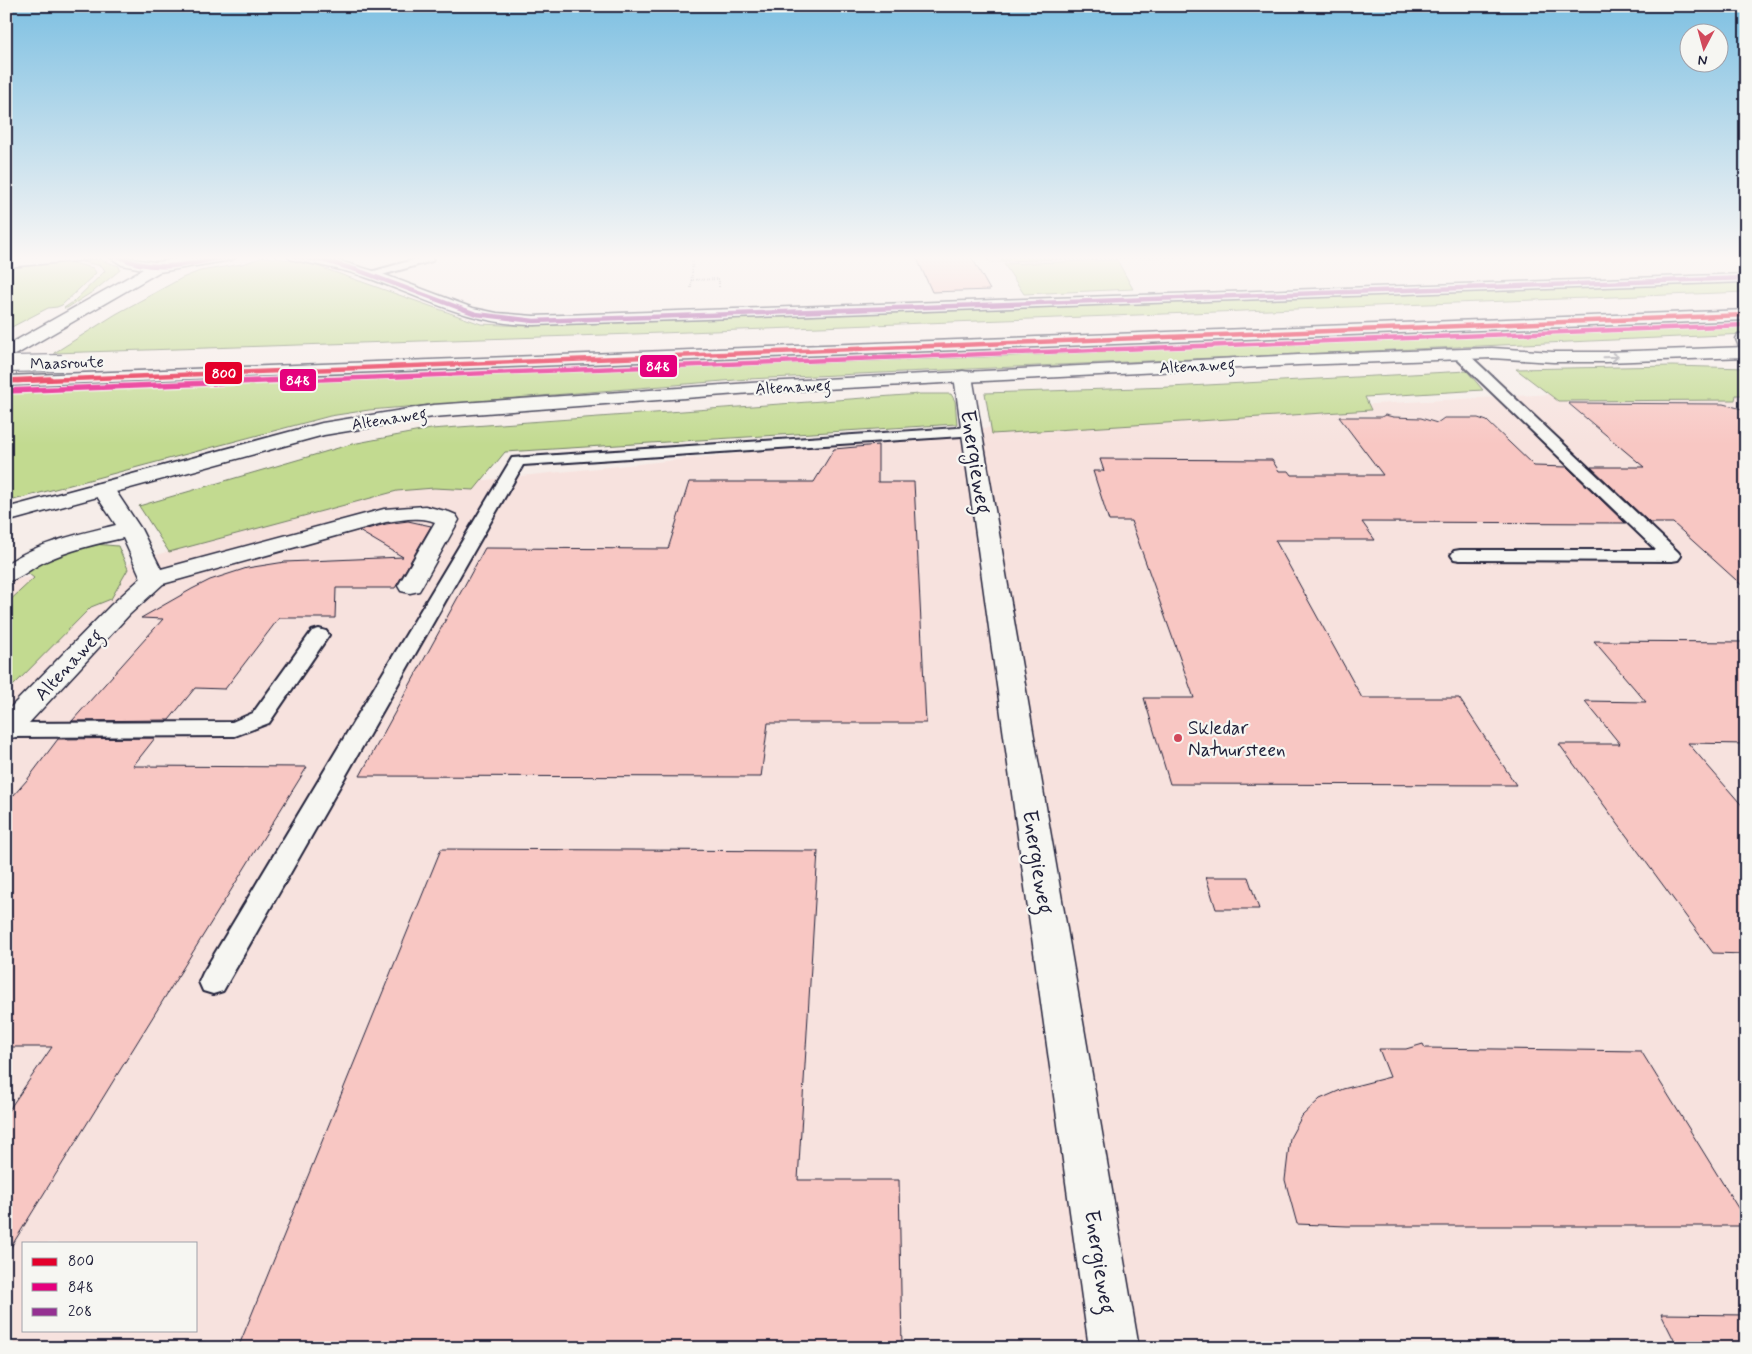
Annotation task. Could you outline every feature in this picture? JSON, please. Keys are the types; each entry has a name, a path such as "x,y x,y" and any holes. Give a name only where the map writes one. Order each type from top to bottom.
{"main road":[{"path":"6,353 65,319"},
{"path":"519,319 597,319"},
{"path":"1138,322 1216,319"},
{"name":"Maasroute","path":"6,380 1636,319"},
{"name":"Altenaweg","path":"6,515 322,429 418,413 765,387 963,376 1492,353 1553,357 1605,357 1745,343"},
{"name":"Maasroute","path":"6,364 82,362"},
{"name":"Energieweg","path":"963,376 1114,1348"},
{"path":"103,488 130,529 154,579"},
{"name":"Altenaweg","path":"6,730 120,610 154,579 384,516 414,512 439,514 448,520 410,586"},
{"path":"6,575 34,557 59,546 130,529"}],"lane":[{"path":"1460,354 1672,556 1460,555"},
{"path":"213,982 518,461 972,432"},
{"path":"6,730 235,728 261,718 319,635"}],"shaded area":[{"path":"1746,383 1746,1348 6,1348 6,580 113,569 338,497 1022,424"}],"green space":[{"path":"6,319 27,319 6,330"},
{"path":"108,319 467,319 481,324 526,326 715,319 1026,319 634,334 54,353"},
{"path":"1746,325 1746,334 748,379 369,410 330,416 6,502 6,392 1011,356"},
{"path":"1672,366 1746,368 1746,395 1736,395 1735,400 1558,401 1516,369"},
{"path":"1467,371 1483,390 1365,397 1371,410 992,434 985,393 1170,387"},
{"path":"920,394 951,394 955,401 957,424 505,452 474,490 434,488 397,491 169,552 139,506 352,444 431,429"},
{"path":"94,544 118,546 128,569 111,599 91,607 6,693 6,604 34,578 24,570 53,555"}],"building":[{"path":"1568,403 1723,404 1746,410 1746,589 1673,523 1650,523 1591,467 1644,467"},
{"path":"1385,415 1421,418 1437,423 1444,418 1478,418 1487,421 1534,466 1567,467 1625,523 1362,522 1375,540 1275,540 1362,698 1459,698 1516,785 1170,784 1144,698 1194,698 1131,521 1109,521 1093,471 1104,471 1100,459 1272,460 1279,471 1289,471 1292,475 1383,475 1339,417 1381,417"},
{"path":"878,445 878,482 914,482 926,723 768,723 761,777 360,776 485,548 668,549 689,482 814,482 834,449"},
{"path":"408,521 431,526 395,588 336,588 335,618 279,618 225,689 195,688 169,720 72,721 163,619 141,618 210,580 247,568 285,562 403,557 359,531"},
{"path":"1594,641 1746,642 1746,744 1688,743 1746,810 1746,954 1713,953 1559,744 1620,744 1585,701 1646,702"},
{"path":"155,738 133,766 307,767 6,1255 6,1114 52,1047 6,1047 6,804 58,739"},
{"path":"441,849 818,851 798,1180 899,1180 902,1348 238,1348"},
{"path":"1206,877 1248,877 1259,909 1216,909"},
{"path":"1423,1044 1425,1048 1641,1051 1746,1221 1746,1226 1347,1226 1297,1224 1285,1180 1290,1138 1302,1116 1320,1099 1343,1089 1390,1077 1379,1049 1406,1049"},
{"path":"1661,1314 1746,1315 1746,1348 1678,1348"}],"transit line":[{"name":"208","path":"512,319 534,321 585,319"},
{"name":"800","path":"6,381 1636,319"},
{"name":"848","path":"6,391 1746,325"}],"place":[{"name":"Skledar Natuursteen","path":"1178,738"}]}
